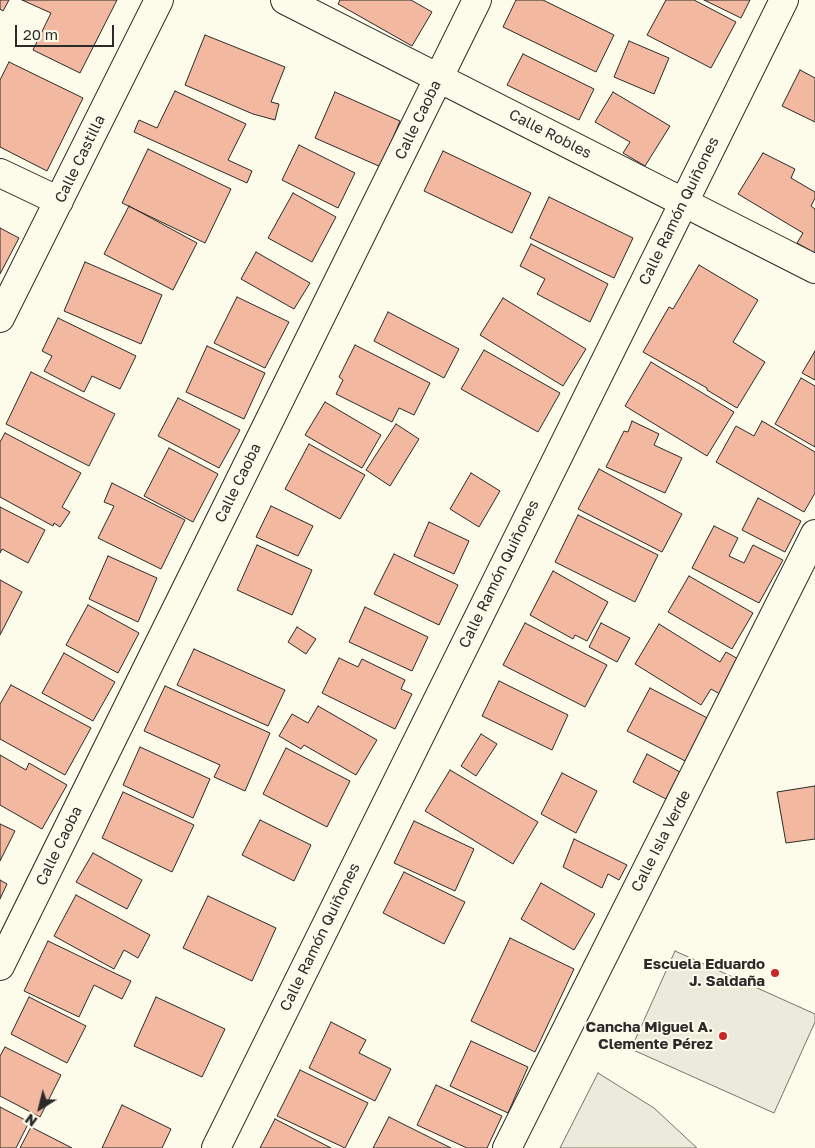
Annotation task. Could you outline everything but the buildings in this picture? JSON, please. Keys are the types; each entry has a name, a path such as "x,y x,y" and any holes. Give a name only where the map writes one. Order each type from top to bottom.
{"street":[{"name":"Calle Castilla","path":"0,318 159,0"},
{"name":"Calle Robles","path":"285,0 683,201 815,270"},
{"name":"Calle Caoba","path":"0,966 477,0"},
{"name":"Calle Ramón Quiñones","path":"216,1148 784,0"},
{"path":"0,173 59,201"},
{"name":"Calle Isla Verde","path":"507,1148 815,534"}],"shaded area":[{"name":"Cancha Miguel A. Clemente Pérez","path":"675,951 815,1014 815,1022 774,1113 631,1049"},
{"path":"598,1073 654,1108 697,1148 560,1148"}],"place":[{"name":"Escuela Eduardo J. Saldaña","path":"775,973"},
{"name":"Cancha Miguel A. Clemente Pérez","path":"723,1036"}]}
